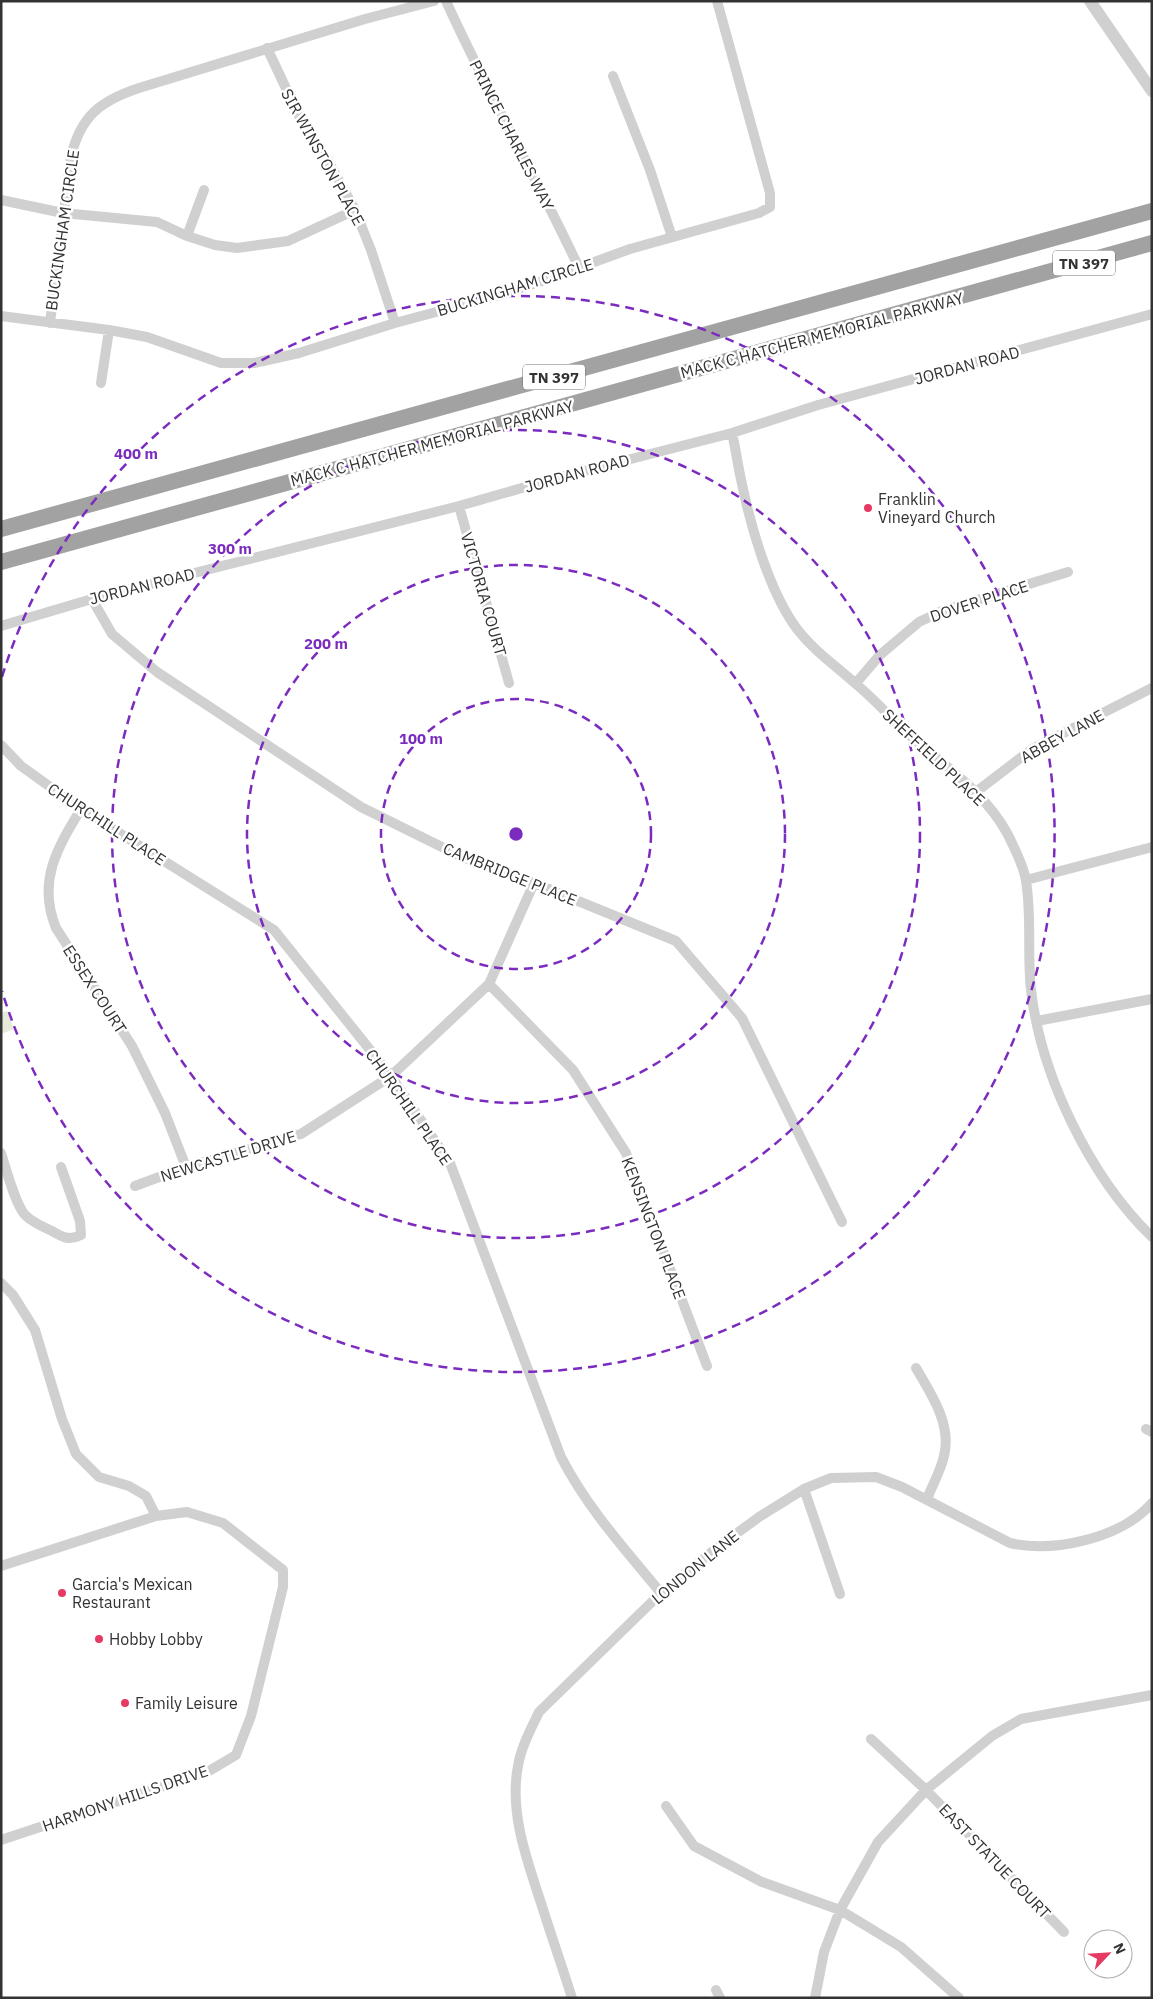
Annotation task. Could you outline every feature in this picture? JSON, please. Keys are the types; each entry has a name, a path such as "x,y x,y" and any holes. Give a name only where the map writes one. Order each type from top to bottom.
{"highway":[{"name":"MACK C HATCHER MEMORIAL PARKWAY","path":"1,529 1152,211"},
{"name":"MACK C HATCHER MEMORIAL PARKWAY","path":"1,562 1152,243"}],"street":[{"name":"BUCKINGHAM CIRCLE","path":"50,323 71,156 76,137 88,118 101,106 119,94 138,88 365,19 434,1"},
{"name":"PRINCE CHARLES WAY","path":"446,1 468,48 542,190 578,268"},
{"name":"BUCKINGHAM CIRCLE","path":"1,316 109,330 147,337 221,363 254,363 299,353 395,323 496,296 630,249 759,213 770,207 770,194 717,1"},
{"path":"1090,1 1152,91"},
{"name":"SIR WINSTON PLACE","path":"267,48 299,116 327,159 355,210 371,250 395,323"},
{"path":"613,76 650,170 672,237"},
{"path":"187,236 204,190"},
{"path":"1,200 63,212 157,222 187,236 215,245 237,248 262,246 288,240 355,210"},
{"name":"JORDAN ROAD","path":"1,626 92,599 459,506 554,479 732,433 818,406 1152,314"},
{"path":"101,383 109,330"},
{"name":"SHEFFIELD PLACE","path":"732,433 748,512 767,568 786,613 810,644 856,683 906,731 976,792 998,818 1007,834 1026,880 1031,991 1037,1021 1055,1082 1086,1152 1104,1182 1152,1237"},
{"name":"VICTORIA COURT","path":"459,506 509,682"},
{"name":"DOVER PLACE","path":"856,683 880,655 918,622 942,611 1068,572"},
{"name":"CAMBRIDGE PLACE","path":"92,599 112,634 157,672 362,807 460,856 534,883 676,941 742,1018 842,1222"},
{"name":"ABBEY LANE","path":"976,792 1032,749 1152,688"},
{"name":"CHURCHILL PLACE","path":"1,745 21,766 81,809 274,930 391,1076 450,1163 561,1457 578,1489 600,1520 661,1593"},
{"name":"ESSEX COURT","path":"81,809 56,853 52,865 48,889 52,916 56,928 132,1046 165,1113 186,1167"},
{"path":"1026,880 1152,847"},
{"name":"NEWCASTLE DRIVE","path":"135,1186 186,1167 302,1134 391,1076 489,984 534,883"},
{"name":"KENSINGTON PLACE","path":"489,984 573,1070 626,1153 707,1366"},
{"path":"1037,1021 1152,999"},
{"path":"1,1152 19,1205 25,1215 38,1225 66,1239 74,1239 81,1235 80,1221 61,1166"},
{"path":"1,1283 13,1295 35,1330 62,1419 76,1454 99,1477 129,1486 146,1496 156,1516 1,1566"},
{"path":"916,1368 936,1403 944,1430 944,1455 927,1500"},
{"name":"LONDON LANE","path":"572,1998 522,1840 516,1815 518,1765 526,1738 539,1712 661,1593 718,1546 804,1489 831,1478 870,1477 902,1487 1010,1542 1025,1546 1073,1543 1097,1536 1136,1518 1152,1503"},
{"path":"804,1489 840,1594"},
{"name":"HARMONY HILLS DRIVE","path":"1,1840 209,1771 236,1755 251,1716 283,1586 283,1570 223,1524 188,1512 156,1516"},
{"path":"815,1998 824,1952 840,1910 878,1842 926,1790 992,1736 1021,1719 1152,1695"},
{"name":"EAST STATUE COURT","path":"871,1739 926,1790 1064,1932"},
{"path":"666,1806 694,1846 762,1882 840,1910 901,1947 959,1998"}],"shaded area":[{"path":"7,1011 14,1029 1,1034 1,1013"}],"place":[{"name":"Franklin Vineyard Church","path":"868,508"},
{"name":"Garcia's Mexican Restaurant","path":"62,1593"},
{"name":"Hobby Lobby","path":"99,1639"},
{"name":"Family Leisure","path":"125,1703"}]}
